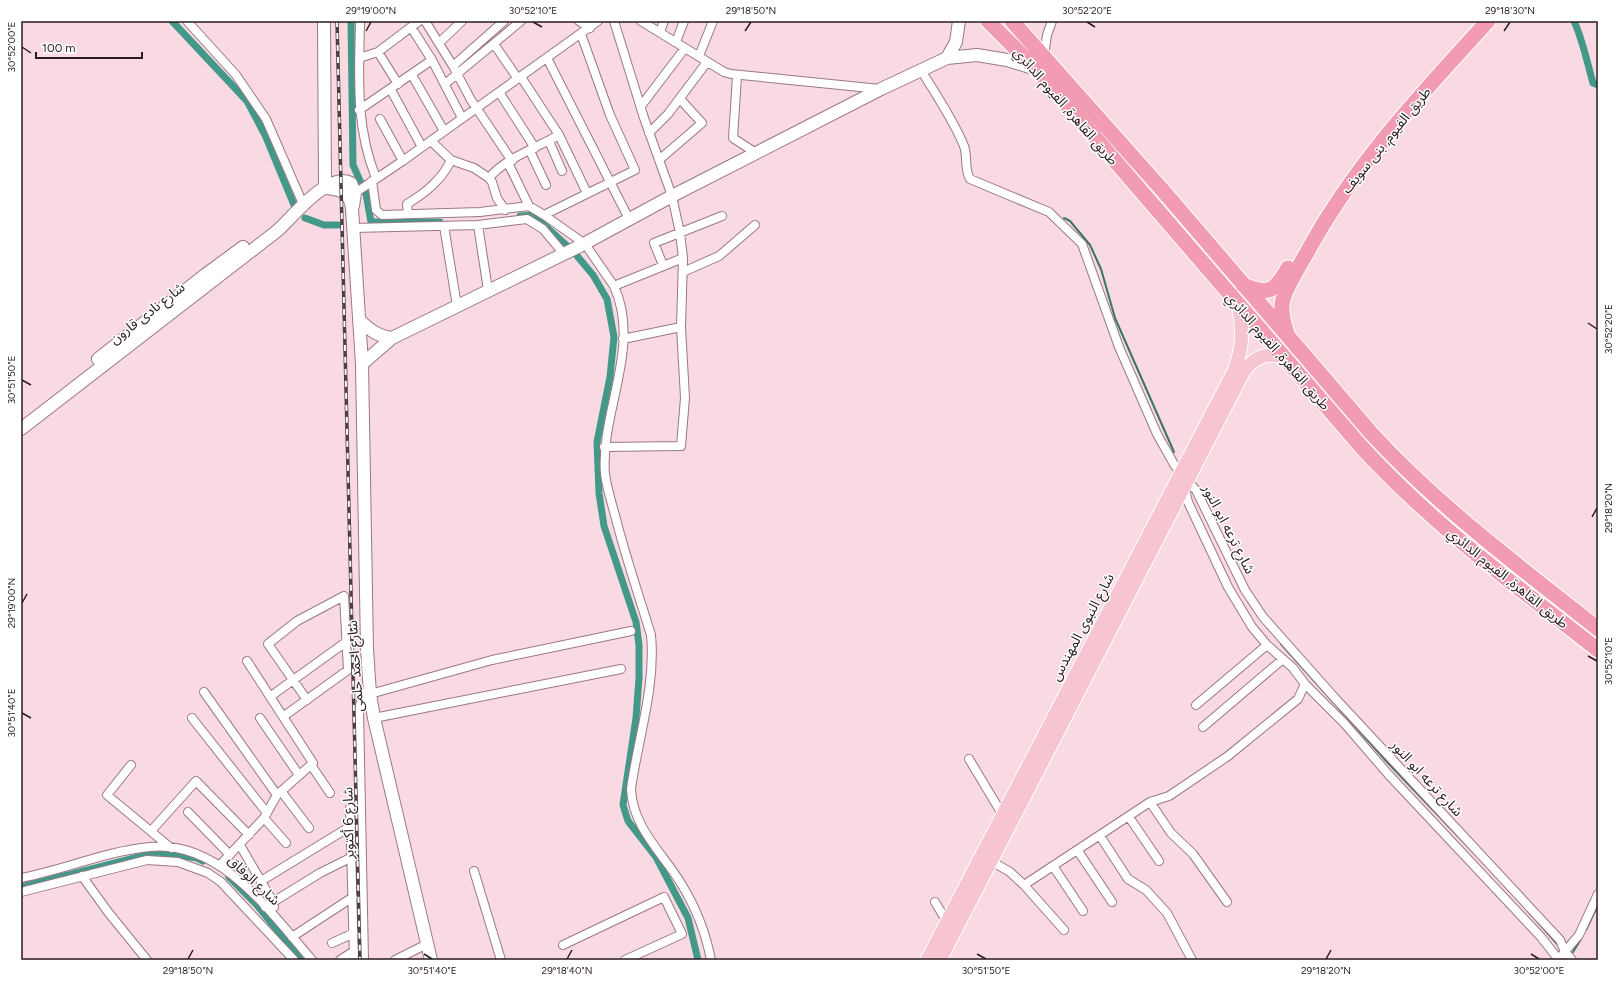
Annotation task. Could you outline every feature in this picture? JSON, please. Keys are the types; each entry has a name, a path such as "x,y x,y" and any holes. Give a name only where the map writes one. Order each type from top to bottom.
{"highway":[{"name":"طريق القاهرة, الفيوم الدائري","path":"988,21 1036,69 1283,357 1389,476 1435,520 1598,650"},
{"name":"طريق القاهرة, الفيوم الدائري","path":"1012,21 1044,55 1388,452 1426,489 1480,535 1598,629"},
{"name":"طريق الفيوم, بنى سويف","path":"1240,283 1264,292 1275,288 1280,282 1322,209 1352,163 1388,118 1476,21"},
{"name":"طريق الفيوم, بنى سويف","path":"1288,337 1282,318 1283,299 1337,201 1360,168 1395,124 1488,21"},
{"path":"1152,205 1165,194"},
{"path":"1331,412 1344,401"}],"main road":[{"path":"324,21 325,188"},
{"path":"947,58 956,42 959,21"},
{"path":"362,364 392,338 582,245 672,196 881,89 947,58 977,55 1007,60 1036,69"},
{"name":"شارع نادى قارون","path":"21,429 204,275 277,223 290,218 303,204 325,188 335,182 346,181 353,185 355,193"},
{"name":"شارع احمد حلمى","path":"355,193 352,209 362,364 367,649 370,691 374,718 427,944 428,959"},
{"name":"شارع النبوى المهندس","path":"940,960 1108,623 1184,477 1240,357 1243,332 1238,303"},
{"path":"359,320 372,332 381,336 392,338"},
{"name":"شارع النبوى المهندس","path":"1184,477 1249,365 1262,356 1268,354 1283,357"},
{"name":"شارع نادى قارون","path":"21,418 91,369"},
{"name":"شارع النبوى المهندس","path":"927,960 1002,814 1108,623"}],"street":[{"path":"187,21 236,75 263,114 303,204"},
{"path":"360,21 359,110 376,210 379,213 389,215 504,210 529,206"},
{"path":"359,58 378,52 411,27 424,21 439,42 476,108 510,162 529,206 544,215 582,245 614,286 623,312 623,339 617,389 607,428 604,447 605,475 623,548 651,635 652,649 648,690 632,782 632,804 647,835 682,885 705,934 711,960"},
{"path":"439,42 462,21"},
{"path":"453,66 504,21"},
{"path":"445,84 458,75 522,21"},
{"path":"579,21 590,28"},
{"path":"355,193 403,161 598,21"},
{"path":"604,447 681,446 685,398 682,327 683,258 680,233 672,196 640,106 614,21"},
{"path":"641,21 724,72 737,76 881,89"},
{"path":"660,32 664,21"},
{"path":"676,42 684,21"},
{"path":"698,56 713,21"},
{"path":"1044,55 1046,35 1052,21"},
{"path":"411,27 432,60 462,118"},
{"path":"544,215 635,170 610,114 581,34"},
{"path":"494,44 559,135 587,193"},
{"path":"640,106 685,48"},
{"path":"378,52 398,84"},
{"path":"547,58 629,219"},
{"path":"359,110 391,90 432,60"},
{"path":"649,133 680,99 707,62"},
{"path":"921,70 960,136 965,148 968,175 970,179 1049,212 1082,244 1119,347 1157,434 1175,466 1184,477"},
{"path":"412,75 444,131"},
{"path":"737,76 733,138 756,153"},
{"path":"391,90 422,147"},
{"path":"498,92 533,149 546,185"},
{"path":"659,160 702,123 680,99"},
{"path":"380,119 403,161"},
{"path":"489,178 510,162 559,135"},
{"path":"431,141 451,160 474,168 489,178 492,182 497,198 504,210"},
{"path":"549,141 562,170"},
{"path":"408,214 407,204 436,182 447,168 451,160"},
{"path":"663,265 654,242 722,216"},
{"path":"353,228 478,225 527,219 543,229 566,253"},
{"path":"478,225 488,290"},
{"path":"683,272 719,256 755,225"},
{"path":"444,226 457,306"},
{"path":"614,286 683,258"},
{"path":"623,339 682,327"},
{"name":"شارع ترعه ابو النور","path":"1184,477 1188,502 1228,587 1252,627 1267,645 1293,668 1305,684 1344,723 1388,774 1542,937 1558,959"},
{"name":"شارع ترعه ابو النور","path":"1184,477 1196,490 1245,590 1263,618 1350,715 1560,940 1565,952 1572,960"},
{"path":"284,716 307,700 348,670 344,596 297,621 268,644 307,700"},
{"path":"370,691 492,660 631,631"},
{"path":"271,696 346,642"},
{"path":"1196,705 1267,645"},
{"path":"1203,727 1283,659"},
{"path":"247,661 284,716 313,763 311,765 330,793"},
{"path":"374,718 621,669"},
{"path":"1024,885 1078,851 1150,802 1169,796 1228,756 1298,699 1305,684"},
{"name":"شارع 6 أكتوبر","path":"364,960 359,709 362,698 370,691"},
{"path":"204,692 279,793 310,828"},
{"path":"192,718 286,843"},
{"path":"260,718 299,774"},
{"path":"969,759 1002,814"},
{"path":"131,765 107,795 171,848"},
{"path":"220,865 266,816 279,793 311,765"},
{"path":"151,831 196,781 249,835"},
{"path":"1150,802 1171,833 1193,854 1226,902"},
{"name":"شارع 6 أكتوبر","path":"350,808 354,960"},
{"path":"188,812 230,855"},
{"path":"1129,817 1159,861"},
{"path":"261,882 351,826"},
{"path":"1100,836 1128,879 1146,890 1168,913 1192,960"},
{"path":"240,845 273,902 276,919"},
{"name":"شارع الوفاق","path":"21,878 52,872 74,863 151,847 171,848 199,854 220,865 234,876 265,907 312,960"},
{"path":"1078,851 1112,902"},
{"path":"265,907 320,873 352,857"},
{"name":"شارع الوفاق","path":"21,892 147,860 162,860 194,866 208,873 233,892 294,960"},
{"path":"990,861 1010,872 1024,885 1064,930"},
{"path":"1054,866 1083,912"},
{"path":"474,871 501,960"},
{"path":"82,876 108,912 147,960"},
{"path":"1558,959 1579,935 1598,894"},
{"path":"292,937 352,897"},
{"path":"563,945 664,898 682,934 625,960"},
{"path":"935,902 947,922"},
{"path":"332,943 354,934"},
{"path":"395,960 427,944"},
{"path":"340,960 354,951"}],"waterway":[{"path":"172,21 247,101 265,135 294,205"},
{"path":"351,21 353,165 366,194 371,222 440,222"},
{"path":"1574,21 1593,83 1598,85"},
{"path":"520,216 533,215 573,251 593,275 607,299 614,337 610,377 597,442 599,493 604,526 636,622 639,645 639,678 636,718 623,805 628,821 656,857 688,918 698,960"},
{"path":"305,218 324,225 338,225"},
{"path":"1064,218 1070,221 1090,245 1101,269 1115,318 1174,452"},
{"path":"1248,601 1253,609"},
{"path":"1281,644 1388,763 1475,854"},
{"path":"21,887 158,852 197,858 203,861"},
{"path":"229,877 256,904 301,960"},
{"path":"1586,930 1598,905"},
{"path":"1528,911 1558,945"},
{"path":"1573,952 1581,939"}],"railway":[{"path":"337,21 360,960"}]}
